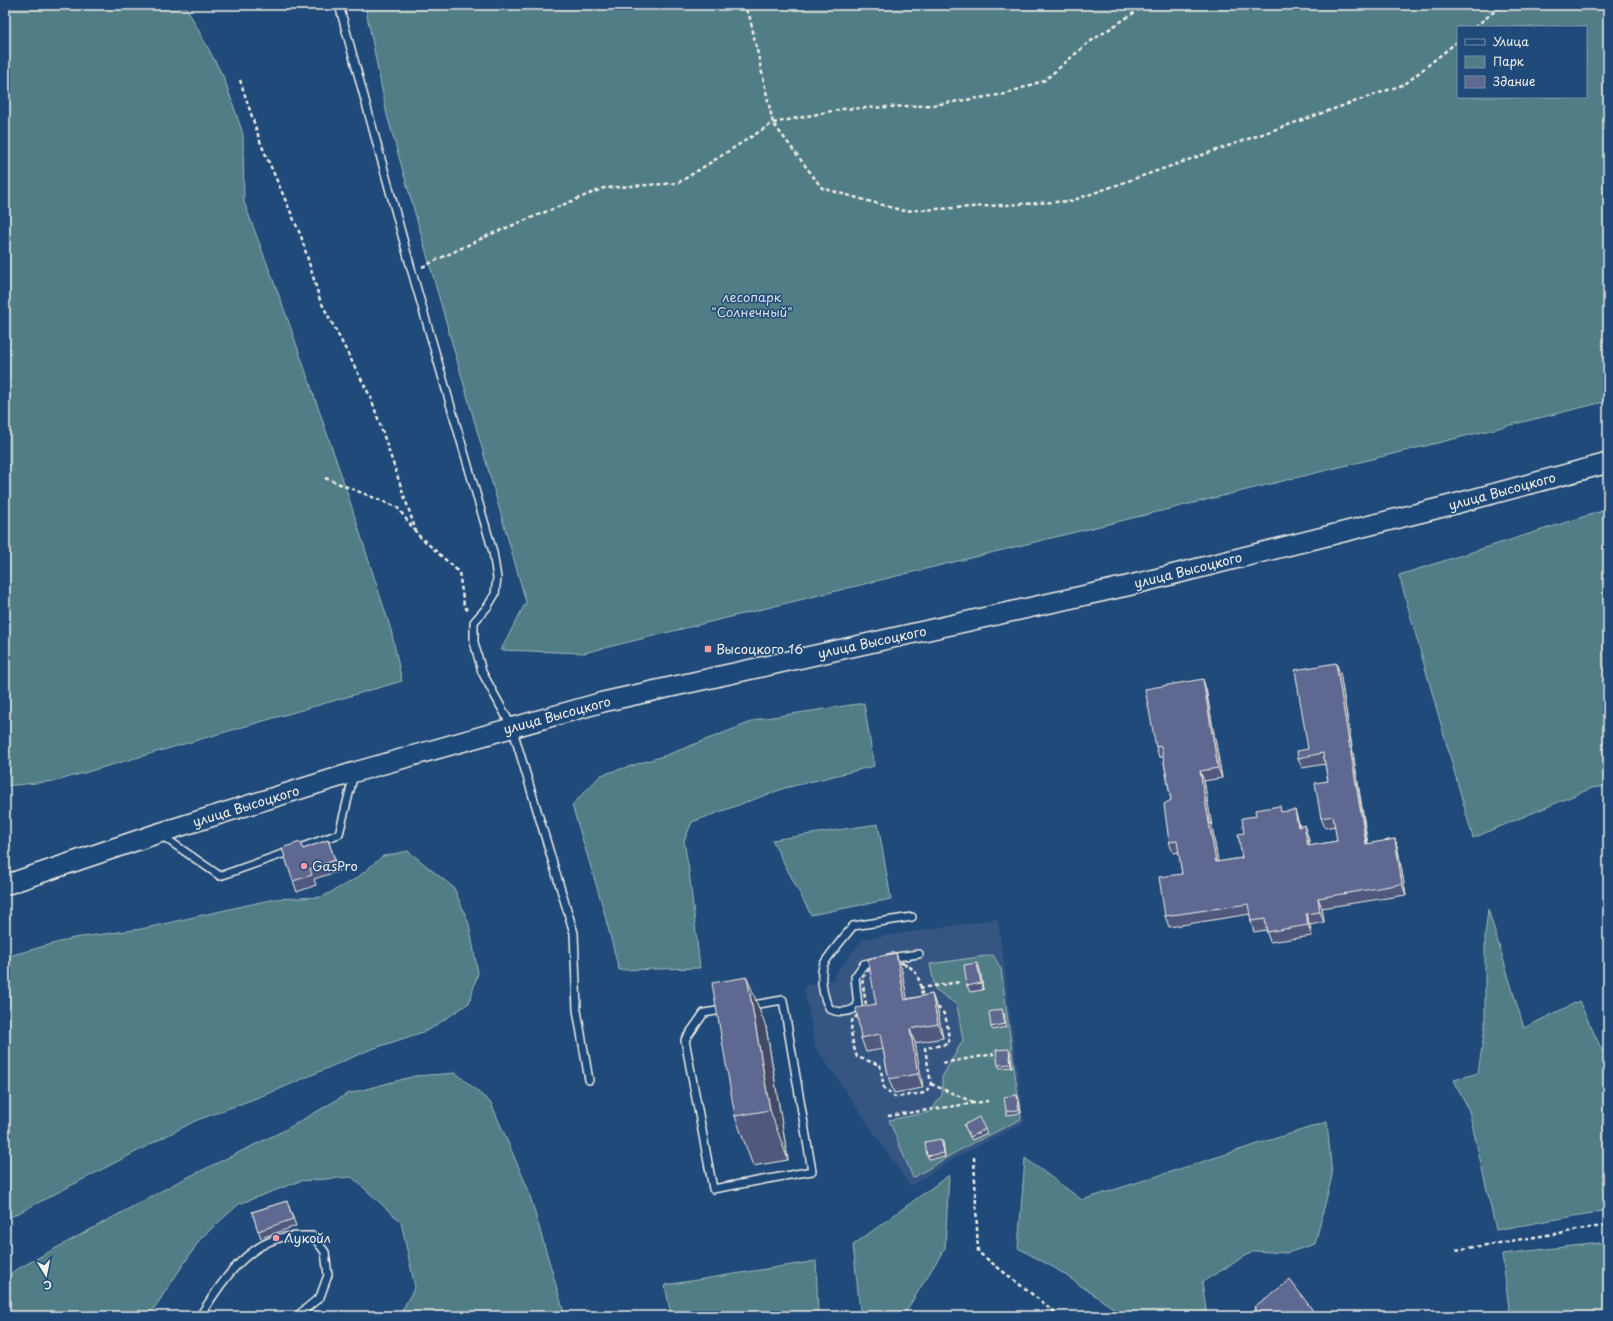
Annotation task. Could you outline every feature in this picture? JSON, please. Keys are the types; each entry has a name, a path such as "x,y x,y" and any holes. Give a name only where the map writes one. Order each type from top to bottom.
{"main road":[{"name":"улица Высоцкого","path":"5,885 159,833 355,772 603,702 1127,586 1447,506 1608,462"}],"lane":[{"path":"339,5 412,272 493,552 497,578 495,594 488,606 474,622 474,642 482,672 512,727 574,933 577,1010 589,1080"},
{"path":"159,833 220,876 339,834 355,772"},
{"path":"912,917 853,926 823,966 822,983 826,1002 830,1009 834,1011 842,1012 855,1008 858,1006 855,976 864,964 919,954"},
{"path":"783,1000 812,1171 713,1188 690,1065 685,1040 704,1013 783,1000"},
{"path":"200,1316 218,1287 247,1254 276,1238 313,1236 325,1252 328,1275 320,1297 297,1316"}],"path":[{"path":"741,5 749,14 773,123 822,188 904,210 1072,202 1405,84 1457,42"},
{"path":"412,272 489,235 604,188 678,183 773,123 842,109 933,105 1005,94 1045,80 1088,43 1146,5"},
{"path":"1476,26 1502,5"},
{"path":"240,80 261,144 301,236 320,300 371,398 417,534"},
{"path":"325,478 397,508 417,534 459,572 464,605 474,622"},
{"path":"903,963 913,968 918,976 920,988 925,1006 932,1005 941,1008 944,1013 949,1041 948,1044 925,1048 931,1084 926,1093 895,1097 884,1088 880,1065 857,1057 851,1024 853,1018 867,1012 862,978 871,968 903,963"},
{"path":"920,988 960,982"},
{"path":"942,1063 994,1054"},
{"path":"931,1084 975,1103"},
{"path":"888,1116 988,1101"},
{"path":"974,1157 978,1252 1060,1316"},
{"path":"1456,1250 1608,1225"}],"shaded area":[{"path":"998,919 1024,1122 959,1156 910,1186 815,1046 804,986 834,980 834,975 863,939"}],"green space":[{"path":"5,5 185,5 224,78 243,134 244,202 288,320 344,483 391,630 402,681 56,781 5,786"},
{"name":"лесопарк \"Солнечный\"","path":"365,5 1608,5 1608,401 584,653 501,650 526,602 387,115"},
{"path":"1602,511 1608,547 1608,786 1592,788 1473,838 1399,575"},
{"path":"864,703 874,766 785,788 692,822 684,841 689,871 700,968 619,970 602,904 572,805 601,775 667,755 759,719"},
{"path":"878,824 891,899 811,915 772,840"},
{"path":"408,851 454,888 469,924 478,973 469,1003 429,1030 369,1050 275,1091 195,1121 5,1220 5,957 74,938 141,929 274,899 322,897 357,878 383,856"},
{"path":"1488,909 1524,1028 1579,1001 1608,1063 1608,1210 1496,1230 1469,1111 1454,1080 1478,1073 1485,1027 1485,936"},
{"path":"993,955 1001,969 1021,1119 956,1152 913,1178 889,1120 930,1112 942,1095 942,1077 963,1040 957,1005 935,989 930,964"},
{"path":"456,1073 491,1103 528,1189 565,1316 399,1316 415,1287 401,1222 352,1177 300,1181 239,1204 201,1238 149,1316 5,1316 5,1290 12,1272 176,1183 285,1130 347,1094 415,1076"},
{"path":"1327,1122 1332,1176 1315,1244 1287,1253 1254,1251 1202,1282 1207,1316 1118,1316 1113,1308 1058,1270 1018,1248 1025,1158 1082,1200"},
{"path":"949,1175 945,1248 903,1316 880,1316 860,1310 853,1245"},
{"path":"1608,1242 1608,1316 1510,1316 1502,1254"},
{"path":"816,1261 818,1313 802,1316 671,1316 665,1285"}],"building":[{"path":"1336,663 1366,844 1395,839 1402,884 1318,898 1320,912 1306,914 1308,925 1267,932 1265,919 1251,921 1248,904 1165,916 1159,877 1182,874 1177,841 1169,842 1164,804 1171,800 1161,746 1156,747 1145,689 1203,679 1218,768 1200,771 1216,862 1242,858 1238,834 1244,833 1242,818 1256,816 1255,810 1280,806 1281,812 1295,810 1298,827 1304,825 1308,846 1337,841 1333,816 1321,818 1315,783 1328,781 1323,753 1298,758 1297,751 1308,749 1295,670"},
{"path":"328,840 335,860 310,869 312,875 293,881 282,848 300,842 303,849"},
{"path":"896,953 905,1000 932,994 938,1024 910,1029 918,1074 889,1079 880,1034 861,1038 856,1008 876,1004 868,959"},
{"path":"977,963 981,983 967,986 964,965"},
{"path":"747,977 770,1110 735,1116 712,983"},
{"path":"1002,1009 1005,1024 991,1027 989,1012"},
{"path":"1009,1049 1011,1064 998,1065 996,1050"},
{"path":"1017,1095 1019,1110 1006,1111 1004,1097"},
{"path":"979,1117 985,1129 970,1137 964,1125"},
{"path":"941,1139 944,1153 927,1156 925,1142"},
{"path":"287,1201 293,1219 258,1231 252,1212"},
{"path":"1290,1280 1317,1316 1261,1316 1254,1307"}],"place":[{"name":"Высоцкого 16","path":"708,649"},
{"name":"GasPro","path":"304,866"},
{"name":"Лукойл","path":"276,1238"}]}
